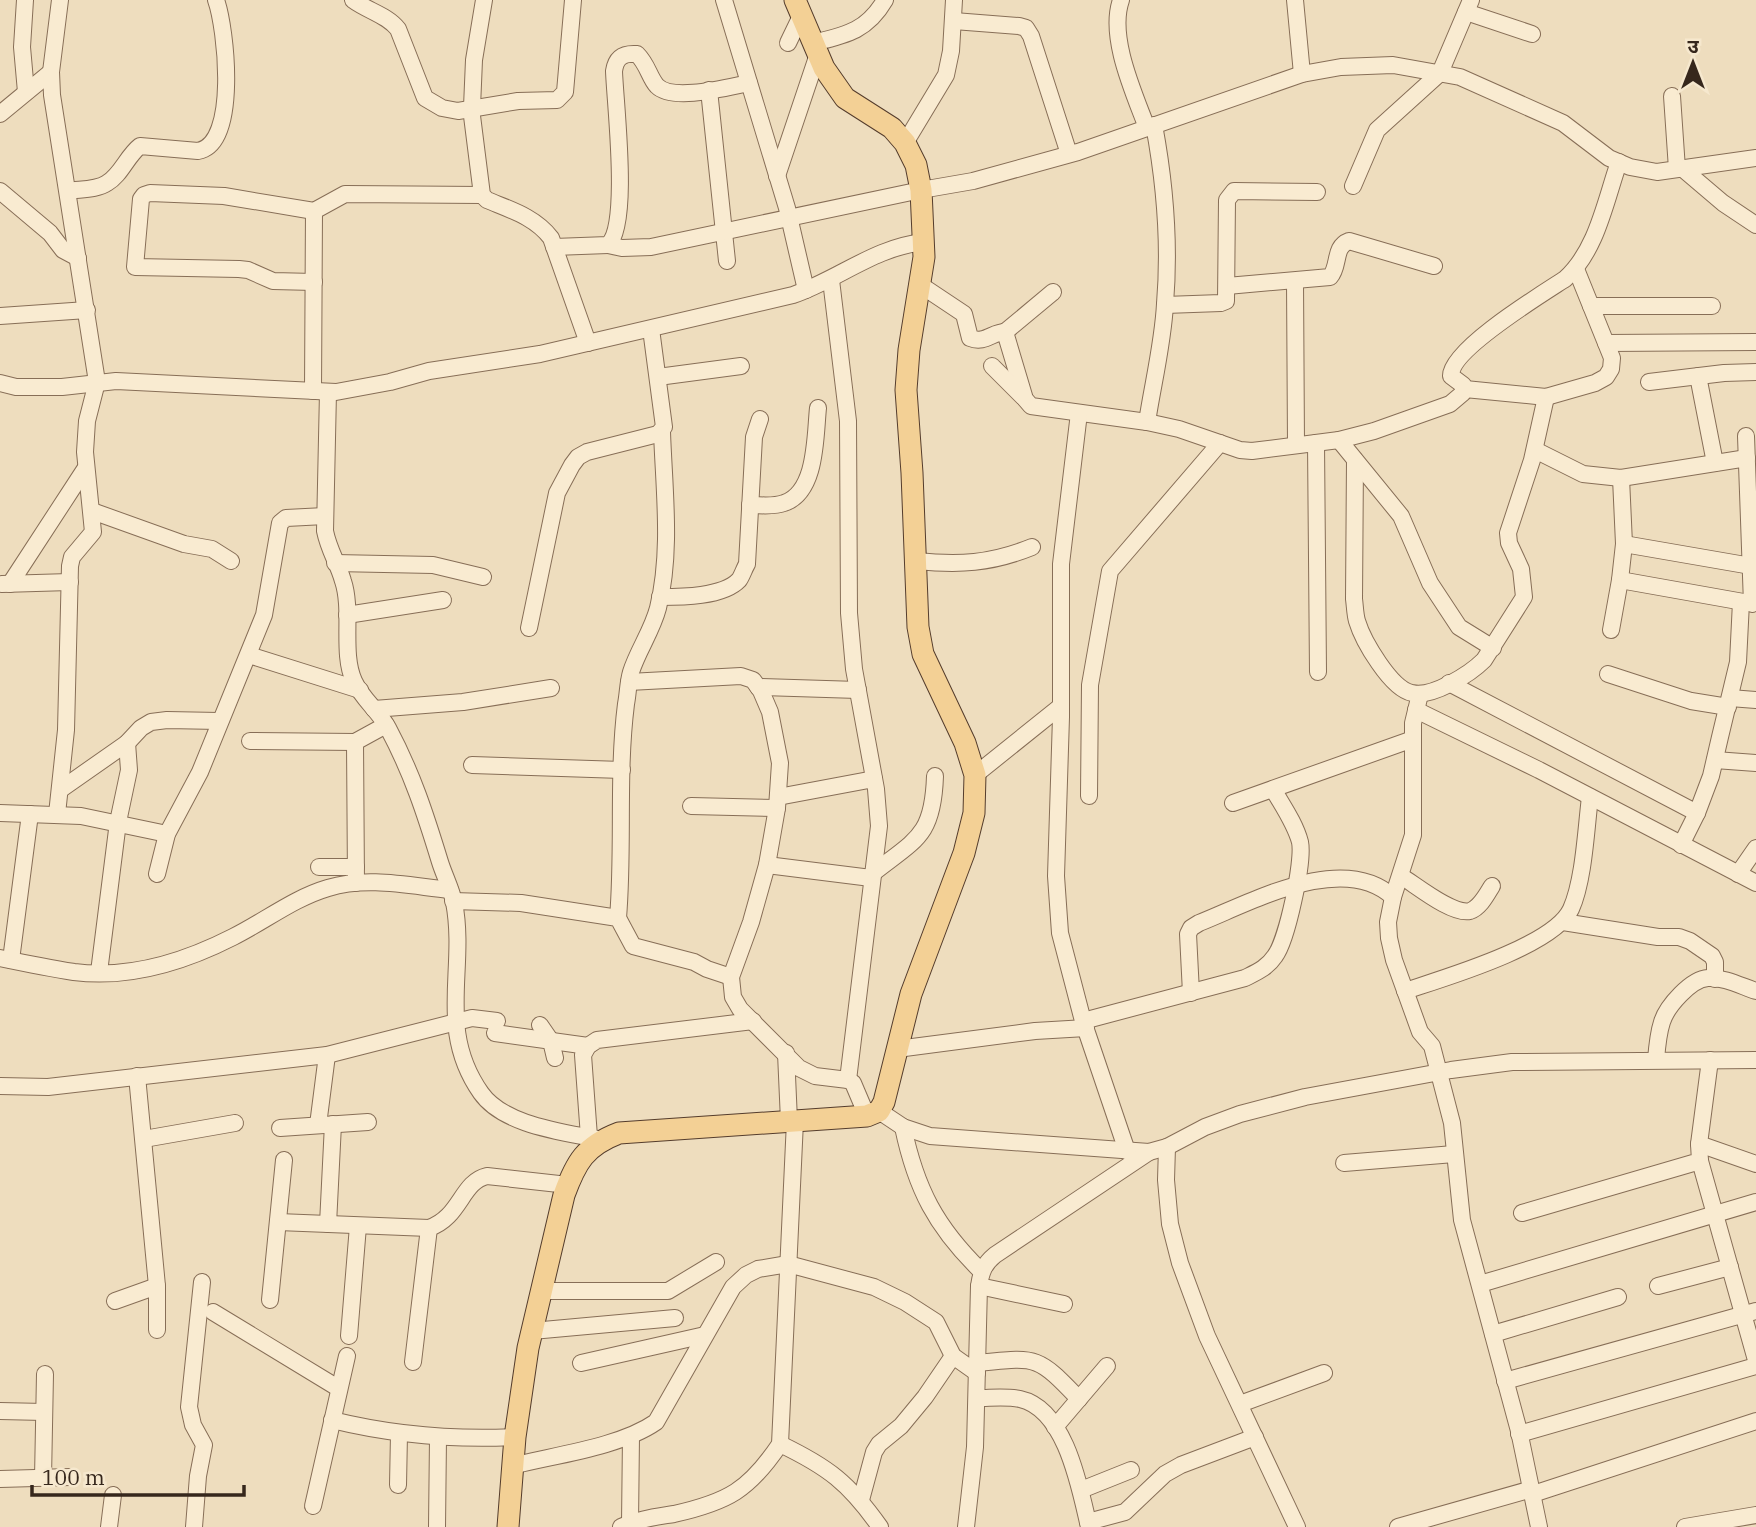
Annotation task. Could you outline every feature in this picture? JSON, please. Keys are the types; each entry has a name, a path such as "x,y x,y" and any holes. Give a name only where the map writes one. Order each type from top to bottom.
{"main road":[{"path":"508,1527 515,1437 532,1331 568,1185 585,1152 596,1138 619,1133 873,1113 884,1102 911,993 964,853 974,813 975,775 965,743 923,654 918,627 906,390 924,257 921,190 916,165 905,143 892,128 845,97 824,68 799,8"}],"street":[{"path":"25,0 22,47 26,92"},
{"path":"57,814 66,730 72,557 93,532 85,469 87,421 97,382 52,95 51,72 60,0"},
{"path":"68,191 109,183 132,152 140,146 198,151 206,150 212,144 220,124 226,90 224,34 216,0"},
{"path":"354,0 367,10 391,21 398,29 425,99 442,108 458,111 518,101 557,100 562,97 565,92 573,0"},
{"path":"484,0 474,61 471,108 482,195 486,200 526,216 542,226 551,237 588,343"},
{"path":"724,0 789,217 806,290"},
{"path":"777,176 816,48 864,26 876,15 885,0"},
{"path":"905,143 946,75 951,51 954,0"},
{"path":"1121,0 1118,19 1125,66 1150,127 1165,200 1166,305 1147,422"},
{"path":"1295,0 1301,74"},
{"path":"1353,186 1377,130 1440,73 1469,6 1532,34"},
{"path":"788,43 799,8"},
{"path":"954,21 1026,28 1031,36 1069,154"},
{"path":"608,245 614,237 621,187 615,63 619,57 626,53 637,54 647,64 655,83 668,92 709,90 749,83"},
{"path":"554,247 608,245 636,249 973,181 1069,154 1301,74 1368,64 1393,65 1461,77 1563,123 1609,158 1630,167 1657,172 1756,158"},
{"path":"0,114 51,72"},
{"path":"709,90 727,261"},
{"path":"1672,96 1680,169 1756,225"},
{"path":"1576,269 1612,358 1611,369 1606,377 1595,383 1546,397 1465,389 1451,376 1452,367 1487,331 1576,269 1594,239 1619,162"},
{"path":"0,191 50,233 63,250 78,258"},
{"path":"1166,305 1226,301 1227,200 1234,191 1317,192"},
{"path":"314,282 273,281 239,269 135,267 141,199 144,195 224,196 314,211 345,194 482,195"},
{"path":"314,211 314,282 321,391 325,531 344,582 353,680 386,725 420,796 452,895 457,932 456,1031 467,1070 482,1095 512,1116 542,1127 596,1138 583,1055 588,1046 597,1040 753,1021"},
{"path":"1227,286 1330,277 1334,273 1339,249 1349,241 1434,266"},
{"path":"0,383 16,387 62,387 116,381 321,391 360,389 429,370 522,358 806,290 885,250 924,242"},
{"path":"831,279 848,421 849,613 879,826 848,1080"},
{"path":"1295,281 1296,445"},
{"path":"919,284 964,314 970,338 987,340 1002,331 1005,332 1053,292"},
{"path":"1591,306 1712,306"},
{"path":"0,316 87,310"},
{"path":"651,329 664,427 665,572 652,626 629,682 622,771 622,877 618,918 633,946 694,962 731,977"},
{"path":"1005,332 1025,399"},
{"path":"1606,343 1756,342"},
{"path":"658,377 741,366"},
{"path":"992,366 1031,406 1147,422 1179,429 1240,450 1339,440 1374,431 1450,404 1465,389"},
{"path":"1649,382 1756,372"},
{"path":"1698,376 1715,463"},
{"path":"1539,1527 1506,1381 1462,1220 1452,1124 1432,1046 1420,1032 1405,991 1389,938 1388,922 1413,835 1413,738 1418,702 1476,668 1493,648 1524,597 1521,569 1509,543 1508,533 1535,450 1546,397"},
{"path":"750,505 787,502 795,498 803,487 811,471 818,408"},
{"path":"1079,413 1061,564 1061,705 1056,876 1060,933 1085,1025 1127,1151"},
{"path":"660,597 687,597 722,590 738,580 747,564 754,437 760,419"},
{"path":"529,628 557,493 572,465 587,452 662,432"},
{"path":"1681,845 1697,813 1715,760 1749,603 1751,566 1746,436"},
{"path":"1339,440 1401,516 1430,583 1459,627 1493,648"},
{"path":"1089,796 1090,685 1110,571 1220,443"},
{"path":"1316,443 1318,672"},
{"path":"1535,450 1583,474 1621,478 1747,458"},
{"path":"1355,460 1354,599 1357,622 1380,664 1399,687 1418,702 1590,797 1756,883"},
{"path":"5,584 85,469"},
{"path":"1611,630 1623,544 1621,478"},
{"path":"92,511 184,544 212,549 231,561"},
{"path":"157,874 167,834 200,772 264,615 280,523 286,518 325,516"},
{"path":"1623,544 1751,566"},
{"path":"916,561 978,563 1011,556 1032,547"},
{"path":"335,563 433,565 483,577"},
{"path":"1620,580 1749,603"},
{"path":"5,584 70,582"},
{"path":"347,615 443,600"},
{"path":"249,655 360,690"},
{"path":"1608,674 1691,701 1756,700"},
{"path":"629,682 741,676 753,680 758,687 770,712 780,763 778,802 767,866 731,977 733,997 753,1021 806,1072 815,1076 848,1080 873,1113 930,1136 1149,1152 1167,1147 1221,1120 1240,1114 1304,1097 1438,1072 1512,1062 1756,1060"},
{"path":"1449,683 1697,813"},
{"path":"758,687 858,690"},
{"path":"374,709 463,702 551,688"},
{"path":"975,775 1061,705"},
{"path":"60,790 127,743 141,727 151,722 219,722"},
{"path":"250,741 355,742 386,725"},
{"path":"1233,803 1413,738"},
{"path":"355,742 356,875"},
{"path":"99,972 118,822 130,770 127,743"},
{"path":"1715,760 1756,763"},
{"path":"472,765 622,771"},
{"path":"767,866 871,876 924,831 930,820 934,801 935,776"},
{"path":"691,806 778,802 874,779"},
{"path":"897,1049 1085,1025 1245,978 1264,969 1276,956 1286,934 1301,864 1301,845 1297,833 1273,789"},
{"path":"1405,991 1474,968 1543,935 1563,922 1571,910 1577,892 1590,797"},
{"path":"0,813 57,814 118,822 167,834"},
{"path":"30,814 6,959 76,972 127,972 180,961 233,937 305,897 356,875"},
{"path":"1738,874 1756,848"},
{"path":"319,867 452,895 521,902 618,918"},
{"path":"1401,876 1448,906 1461,911 1477,907 1492,886"},
{"path":"1191,993 1188,934 1191,928 1312,880 1367,882 1384,888 1393,897"},
{"path":"1563,922 1658,937 1679,937 1690,941 1712,957 1715,962 1715,979"},
{"path":"1656,1060 1659,1031 1665,1013 1693,984 1707,978 1756,991"},
{"path":"0,1086 48,1087 327,1055 456,1031 472,1018 551,1041 588,1046"},
{"path":"540,1025 551,1041 555,1058"},
{"path":"631,1436 626,1525 706,1506 729,1497 755,1478 780,1444 789,1264 792,1121 786,1053"},
{"path":"327,1055 328,1224"},
{"path":"1710,1060 1699,1144 1700,1161 1730,1267 1750,1313 1756,1360"},
{"path":"138,1076 157,1286 156,1330"},
{"path":"280,1128 369,1122"},
{"path":"144,1139 236,1123"},
{"path":"903,1126 909,1157 920,1189 936,1220 980,1278 1064,1304"},
{"path":"1699,1144 1756,1164"},
{"path":"1167,1147 1166,1180 1170,1224 1180,1263 1208,1336 1297,1527"},
{"path":"966,1527 975,1447 980,1278 987,1261 1149,1152"},
{"path":"1344,1163 1454,1154"},
{"path":"270,1300 284,1160"},
{"path":"1522,1213 1700,1161"},
{"path":"278,1222 429,1228 442,1224 479,1178 487,1176 568,1185"},
{"path":"1479,1284 1756,1202"},
{"path":"349,1336 358,1226"},
{"path":"413,1362 429,1228"},
{"path":"541,1291 668,1292 716,1262"},
{"path":"512,1466 631,1436 656,1422 733,1286 758,1269 789,1264 874,1287 905,1302 936,1322 953,1356 977,1368 1022,1358 1039,1362 1053,1371 1079,1399"},
{"path":"1657,1286 1730,1267"},
{"path":"194,1527 198,1476 204,1445 193,1425 189,1407 202,1282"},
{"path":"115,1301 157,1286"},
{"path":"1493,1334 1618,1297"},
{"path":"213,1312 338,1388"},
{"path":"1506,1381 1750,1313"},
{"path":"532,1331 675,1318"},
{"path":"581,1363 705,1335"},
{"path":"313,1506 347,1356"},
{"path":"861,1500 874,1452 879,1444 901,1426 953,1356"},
{"path":"1055,1427 1107,1366"},
{"path":"1519,1434 1756,1366"},
{"path":"1240,1404 1324,1373"},
{"path":"43,1478 45,1374"},
{"path":"977,1398 1020,1398 1035,1404 1055,1427 1068,1450 1081,1490 1088,1525 1125,1512 1166,1474 1181,1465 1255,1437"},
{"path":"0,1411 44,1412"},
{"path":"332,1420 399,1434 438,1438 515,1437"},
{"path":"1398,1527 1532,1492 1756,1421"},
{"path":"398,1485 399,1434"},
{"path":"437,1527 438,1438"},
{"path":"780,1444 814,1460 838,1477 861,1500 880,1527"},
{"path":"1081,1490 1131,1470"},
{"path":"0,1479 70,1477"},
{"path":"109,1527 113,1495"},
{"path":"1685,1527 1756,1515"}]}
